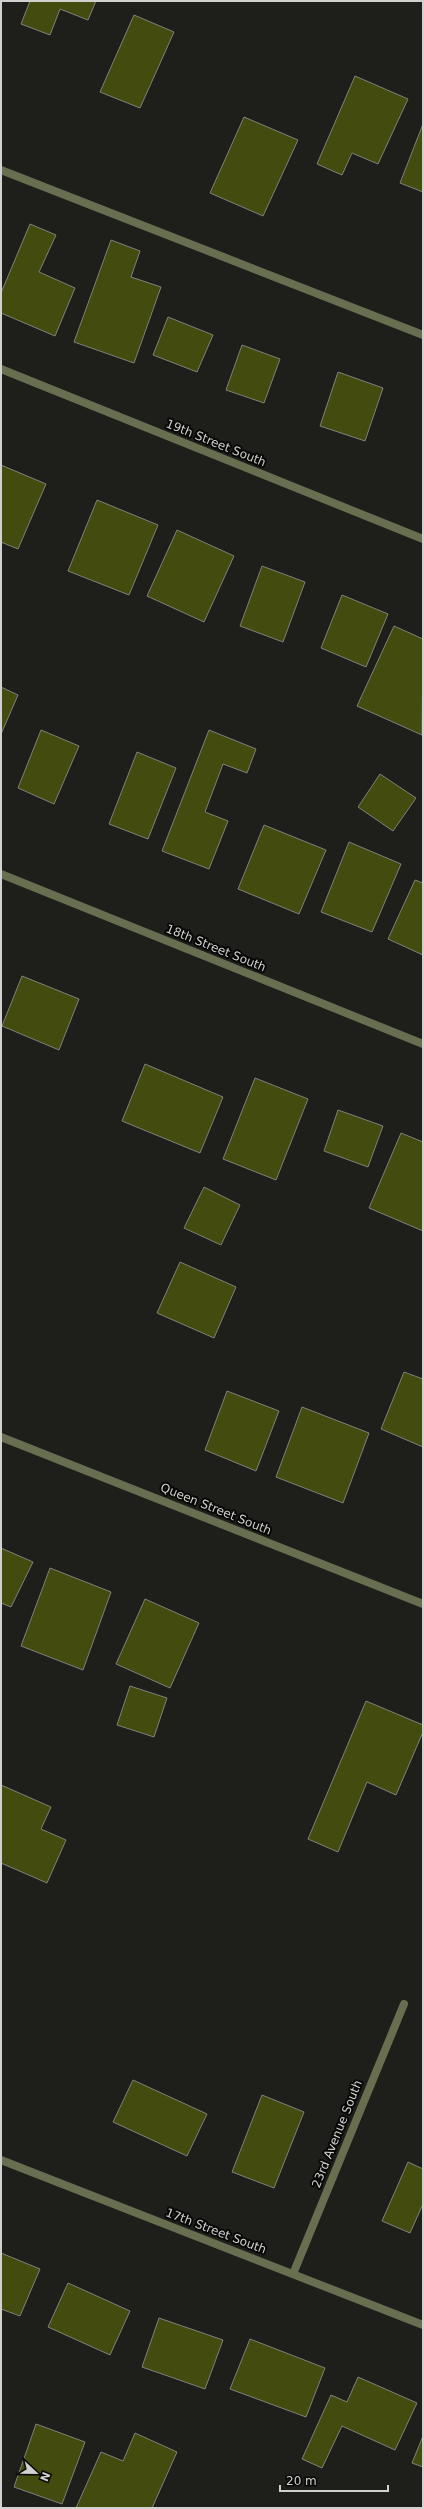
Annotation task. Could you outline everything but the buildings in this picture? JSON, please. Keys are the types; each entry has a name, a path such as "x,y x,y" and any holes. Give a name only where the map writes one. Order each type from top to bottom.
{"street":[{"path":"1,170 423,335"},
{"name":"19th Street South","path":"1,369 423,539"},
{"name":"18th Street South","path":"1,874 423,1044"},
{"name":"Queen Street South","path":"1,1437 423,1604"},
{"name":"23rd Avenue South","path":"293,2274 404,2004"},
{"name":"17th Street South","path":"1,2160 423,2325"}]}
